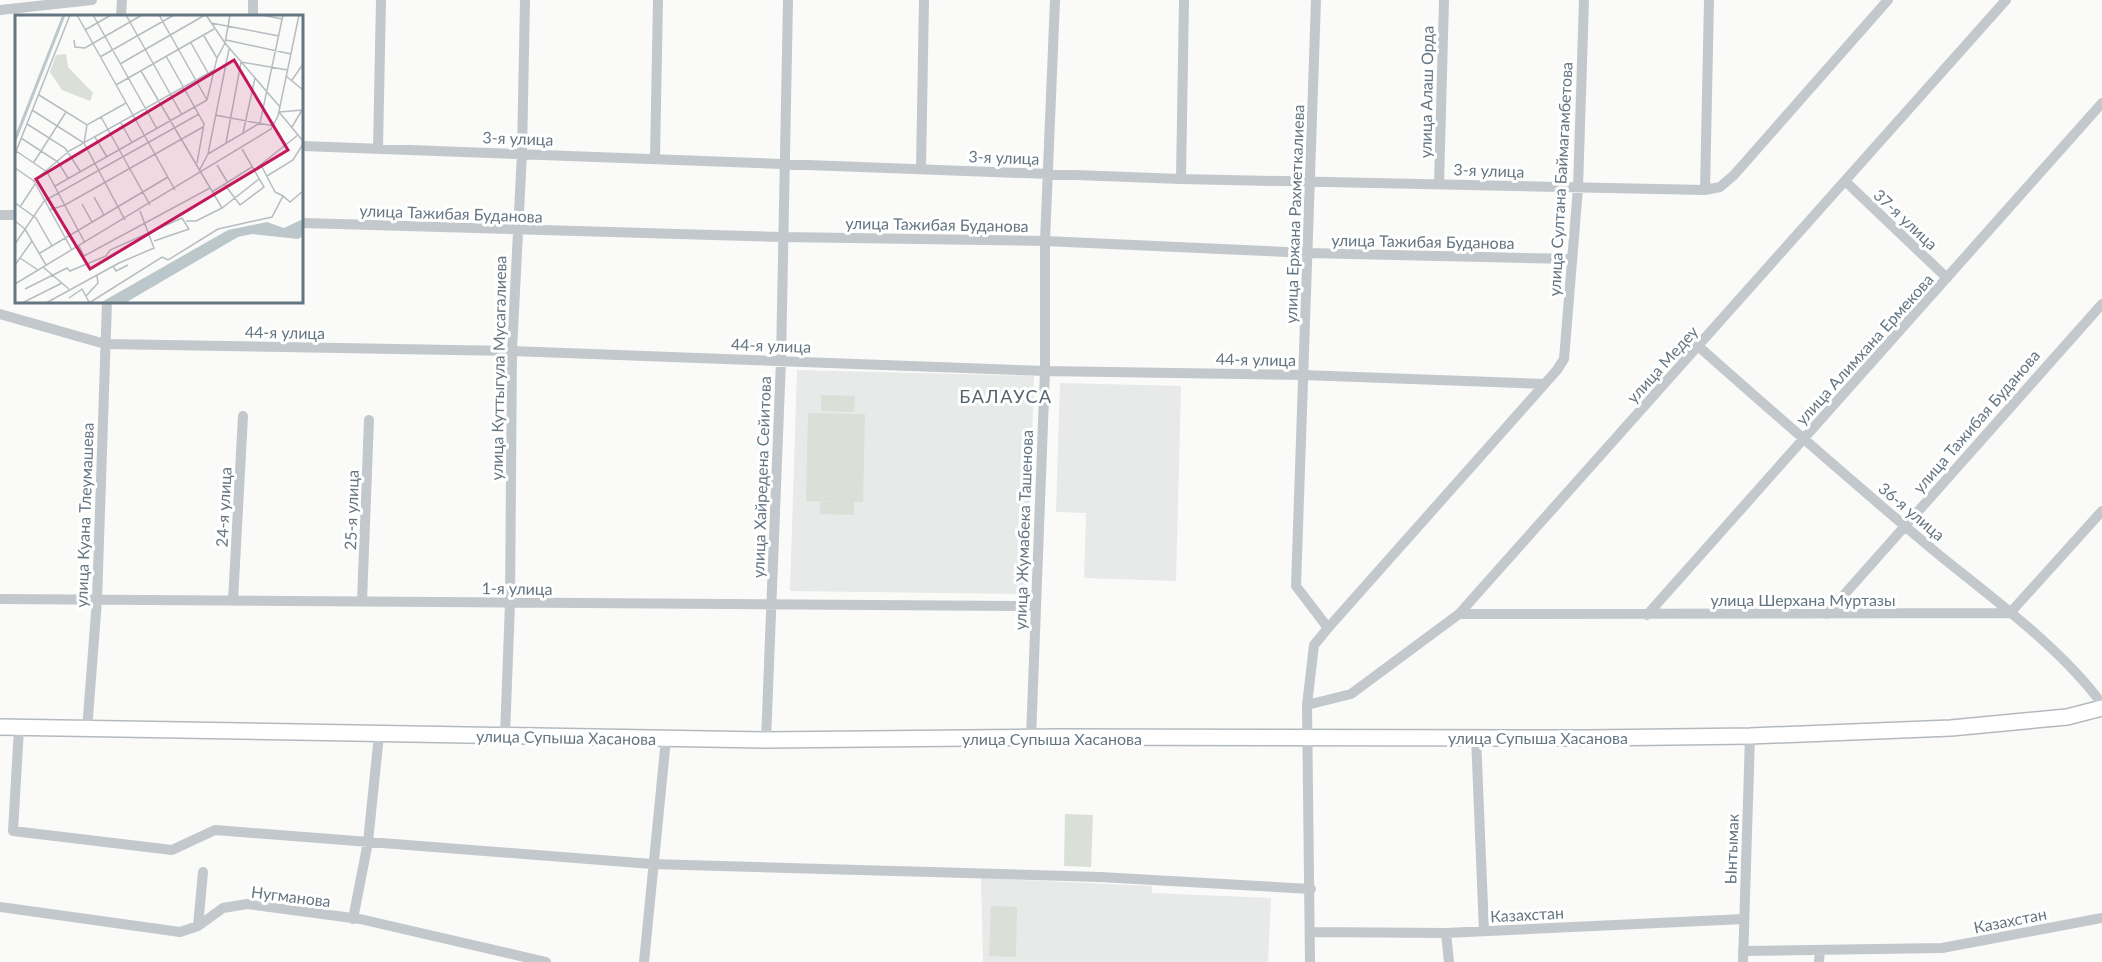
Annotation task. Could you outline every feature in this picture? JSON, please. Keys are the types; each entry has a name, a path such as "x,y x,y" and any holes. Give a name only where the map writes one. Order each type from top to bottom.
{"street":[{"path":"0,10 92,0"},
{"path":"378,148 381,0"},
{"name":"улица Куттыгула Мусагалиева","path":"505,736 510,603 512,351 516,230 522,153 525,0"},
{"path":"655,158 658,0"},
{"name":"улица Хайредена Сейитова","path":"766,740 781,360 788,0"},
{"path":"921,169 924,0"},
{"name":"улица Жумабека Ташенова","path":"1031,738 1034,606 1045,370 1045,241 1055,0"},
{"path":"1181,179 1184,0"},
{"name":"улица Ержана Рахметкалиева","path":"1316,0 1296,586 1328,628"},
{"name":"улица Алаш Орда","path":"1439,184 1444,0"},
{"name":"улица Султана Баймагамбетова","path":"1545,384 1564,359 1578,188 1584,0"},
{"path":"1709,0 1705,190 1720,187 1734,175 1888,0"},
{"name":"улица Медеу","path":"1307,705 1351,694 1459,614 2006,0"},
{"name":"улица Алимхана Ермекова","path":"1647,615 2102,103"},
{"name":"3-я улица","path":"303,146 1181,179 1705,190"},
{"name":"37-я улица","path":"1845,182 1947,278"},
{"name":"улица Тажибая Буданова","path":"303,224 783,237 1045,241 1308,253 1572,259"},
{"name":"улица Куана Тлеумашева","path":"87,730 97,600 107,303"},
{"name":"улица Тажибая Буданова","path":"1827,614 2102,304"},
{"name":"44-я улица","path":"0,314 105,344 512,351 1045,370 1303,375 1545,384"},
{"name":"36-я улица","path":"1698,346 1804,440 2010,613 2086,682 2102,706"},
{"path":"1310,962 1311,889 1307,705 1314,645 1545,384"},
{"name":"24-я улица","path":"233,600 243,416"},
{"name":"25-я улица","path":"362,601 369,420"},
{"path":"2010,613 2102,511"},
{"name":"1-я улица","path":"0,599 1034,606"},
{"name":"улица Шерхана Муртазы","path":"1459,614 2010,613"},
{"name":"улица Супыша Хасанова","path":"0,728 766,740 1750,736 2013,724 2067,717 2102,706"},
{"path":"19,728 13,831 172,850 215,830 652,864 1100,877 1311,889"},
{"path":"353,919 368,842 379,735"},
{"name":"Ынтымак","path":"1743,956 1750,736"},
{"path":"1476,737 1484,932"},
{"path":"644,962 666,739"},
{"path":"198,926 203,872"},
{"name":"Нугманова","path":"0,908 180,932 198,926 223,908 247,904 353,919 485,946 546,962"},
{"name":"Казахстан","path":"1743,956 1820,950 1942,948 2102,918"},
{"name":"Казахстан","path":"1310,932 1484,932 1744,919"},
{"path":"1446,933 1449,962"},
{"path":"1819,962 1820,950"}],"shaded area":[{"path":"797,370 1034,376 1027,594 790,591"},
{"path":"1060,383 1181,386 1176,581 1084,578 1086,513 1056,512"},
{"path":"821,395 855,396 854,412 821,411"},
{"path":"808,413 865,414 863,502 854,502 854,515 820,514 820,502 846,502 806,501"},
{"path":"1065,814 1093,815 1091,867 1064,866"},
{"path":"981,878 1152,886 1152,893 1271,898 1268,962 983,962"},
{"path":"991,906 1017,907 1016,957 989,956"}],"district":[{"name":"БАЛАУСА","path":"1006,396"}]}
